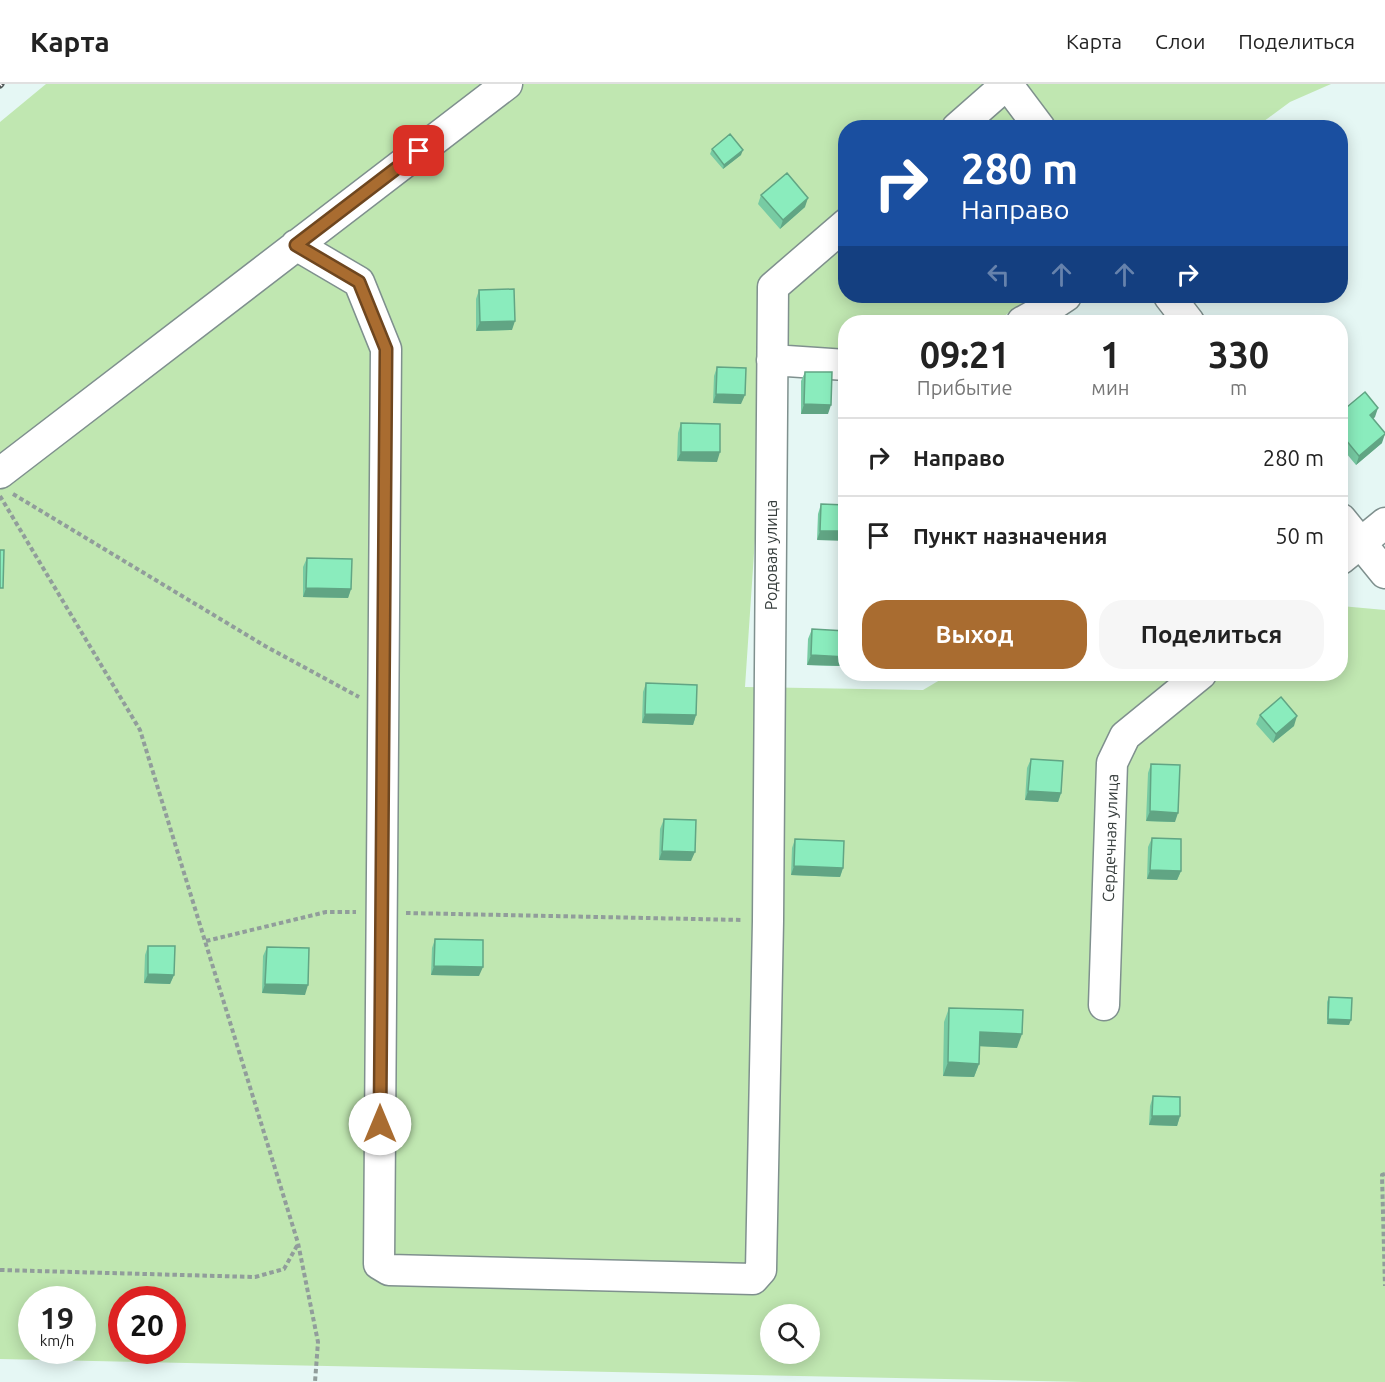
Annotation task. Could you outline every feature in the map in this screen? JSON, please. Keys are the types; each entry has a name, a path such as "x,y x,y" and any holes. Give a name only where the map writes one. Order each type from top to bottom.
{"street":[{"path":"5,482 296,245 507,84"},
{"path":"966,120 1007,84 1035,120"},
{"name":"Родовая улица","path":"381,913 379,1264 389,1270 753,1279 761,1270 768,921 772,287 838,231"},
{"path":"296,245 359,282 386,349 381,913"},
{"path":"1035,315 1056,303"},
{"path":"1174,303 1184,315"},
{"path":"772,360 838,364"},
{"path":"1385,523 1351,551 1385,573"},
{"name":"Сердечная улица","path":"1104,1005 1112,763 1125,736 1192,681"}],"path":[{"path":"5,482 265,646 383,710"},
{"path":"0,496 140,730 298,1243 318,1342 315,1382"},
{"path":"206,941 326,912 768,921"},
{"path":"1385,1174 1382,1175 1385,1286"},
{"path":"0,1270 255,1277 284,1269 298,1243"}],"green space":[{"path":"46,84 1331,84 1290,102 1266,120 838,120 838,303 1022,303 1006,315 838,315 838,364 767,360 745,687 923,690 938,681 1348,681 1348,607 1385,610 1385,1382 1083,1382 186,1363 186,1286 108,1286 108,1361 96,1361 96,1286 18,1286 18,1359 0,1359 0,122"}],"building":[{"path":"730,134 743,150 724,165 712,149"},
{"path":"787,173 808,198 783,220 761,195"},
{"path":"514,289 515,321 480,322 479,290"},
{"path":"717,367 746,368 745,395 716,394"},
{"path":"805,372 832,372 831,405 804,404"},
{"path":"1365,392 1378,408 1370,415 1385,433 1359,456 1348,443 1348,406"},
{"path":"681,423 720,424 720,452 681,452"},
{"path":"821,504 838,505 838,531 820,531"},
{"path":"0,550 4,550 3,588 0,588"},
{"path":"307,558 352,559 351,589 306,588"},
{"path":"812,629 838,631 838,657 811,655"},
{"path":"646,683 697,685 696,715 645,714"},
{"path":"1281,697 1297,716 1276,734 1260,715"},
{"path":"1031,759 1063,761 1061,793 1028,791"},
{"path":"1151,764 1180,765 1178,813 1150,811"},
{"path":"664,819 696,820 695,852 662,851"},
{"path":"1152,838 1181,839 1181,871 1150,870"},
{"path":"795,839 844,841 843,868 794,866"},
{"path":"435,939 483,940 483,967 434,966"},
{"path":"148,946 175,946 174,975 148,974"},
{"path":"267,947 309,948 308,985 265,984"},
{"path":"1329,997 1352,998 1351,1020 1328,1019"},
{"path":"949,1008 1023,1010 1022,1034 980,1032 979,1064 948,1062"},
{"path":"1153,1096 1180,1097 1180,1116 1152,1116"}],"route":[{"path":"380,1124 386,349 359,282 296,245 419,151"}]}
